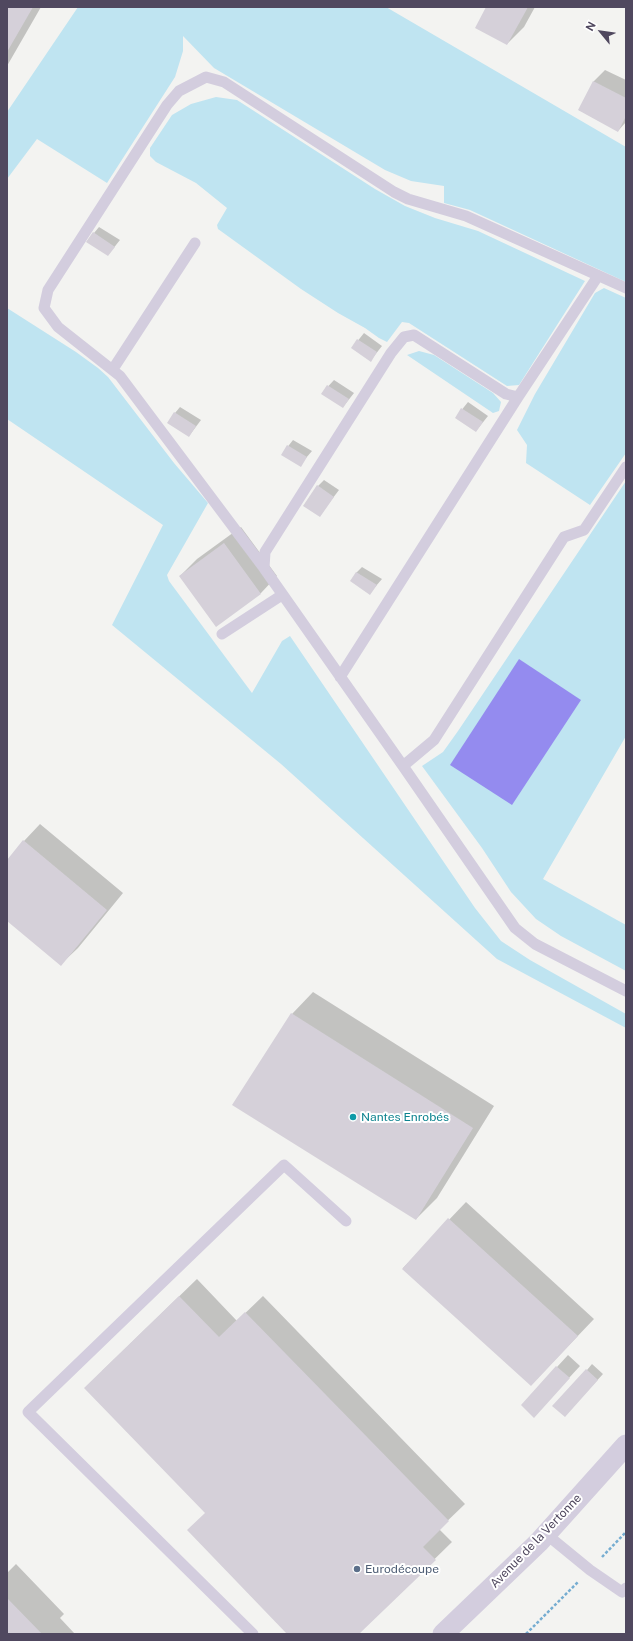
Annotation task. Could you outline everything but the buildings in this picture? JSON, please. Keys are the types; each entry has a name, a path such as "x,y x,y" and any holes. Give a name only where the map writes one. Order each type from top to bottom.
{"street":[{"name":"Avenue de la Vertonne","path":"443,1634 546,1534 626,1444"}],"lane":[{"path":"626,288 466,216 401,196 224,82 206,77 179,91 167,105 48,290 44,308 58,327 120,376 264,568 515,928 535,944 626,991"},
{"path":"113,369 195,243"},
{"path":"340,677 518,398 598,276"},
{"path":"264,568 266,552 391,353 404,337 414,335 506,394 518,398"},
{"path":"403,766 434,740 564,537 584,530 626,467"},
{"path":"222,634 282,595"},
{"path":"253,1634 28,1412 284,1165 346,1221"},
{"path":"546,1534 590,1570 625,1592"}],"shaded area":[{"path":"78,7 386,7 626,147 626,282 470,210 444,203 444,186 411,181 385,170 214,68 183,36 183,51 175,77 107,183 37,139 7,179 7,112"},
{"path":"216,97 237,100 375,189 405,206 435,218 478,231 585,281 519,385 507,386 409,323 402,322 387,342 379,338 301,289 218,229 217,225 227,208 196,183 156,162 150,156 150,148 172,115 191,104"},
{"path":"604,288 626,298 626,453 590,505 526,463 527,445 517,430 535,394 595,293"},
{"path":"7,308 76,352 108,377 174,463 208,503 167,575 169,581 252,693 282,641 290,636 475,908 501,941 530,960 626,1014 626,1028 497,959 281,764 112,625 163,525 7,419"},
{"path":"419,351 434,355 493,393 501,402 499,411 493,413 407,355"},
{"path":"626,481 626,736 543,879 626,925 626,971 561,936 536,919 511,892 482,848 422,766 443,752"},
{"path":"519,659 581,700 512,805 450,765"}],"place":[{"name":"Nantes Enrobés","path":"353,1117"},
{"name":"Eurodécoupe","path":"357,1569"}]}
